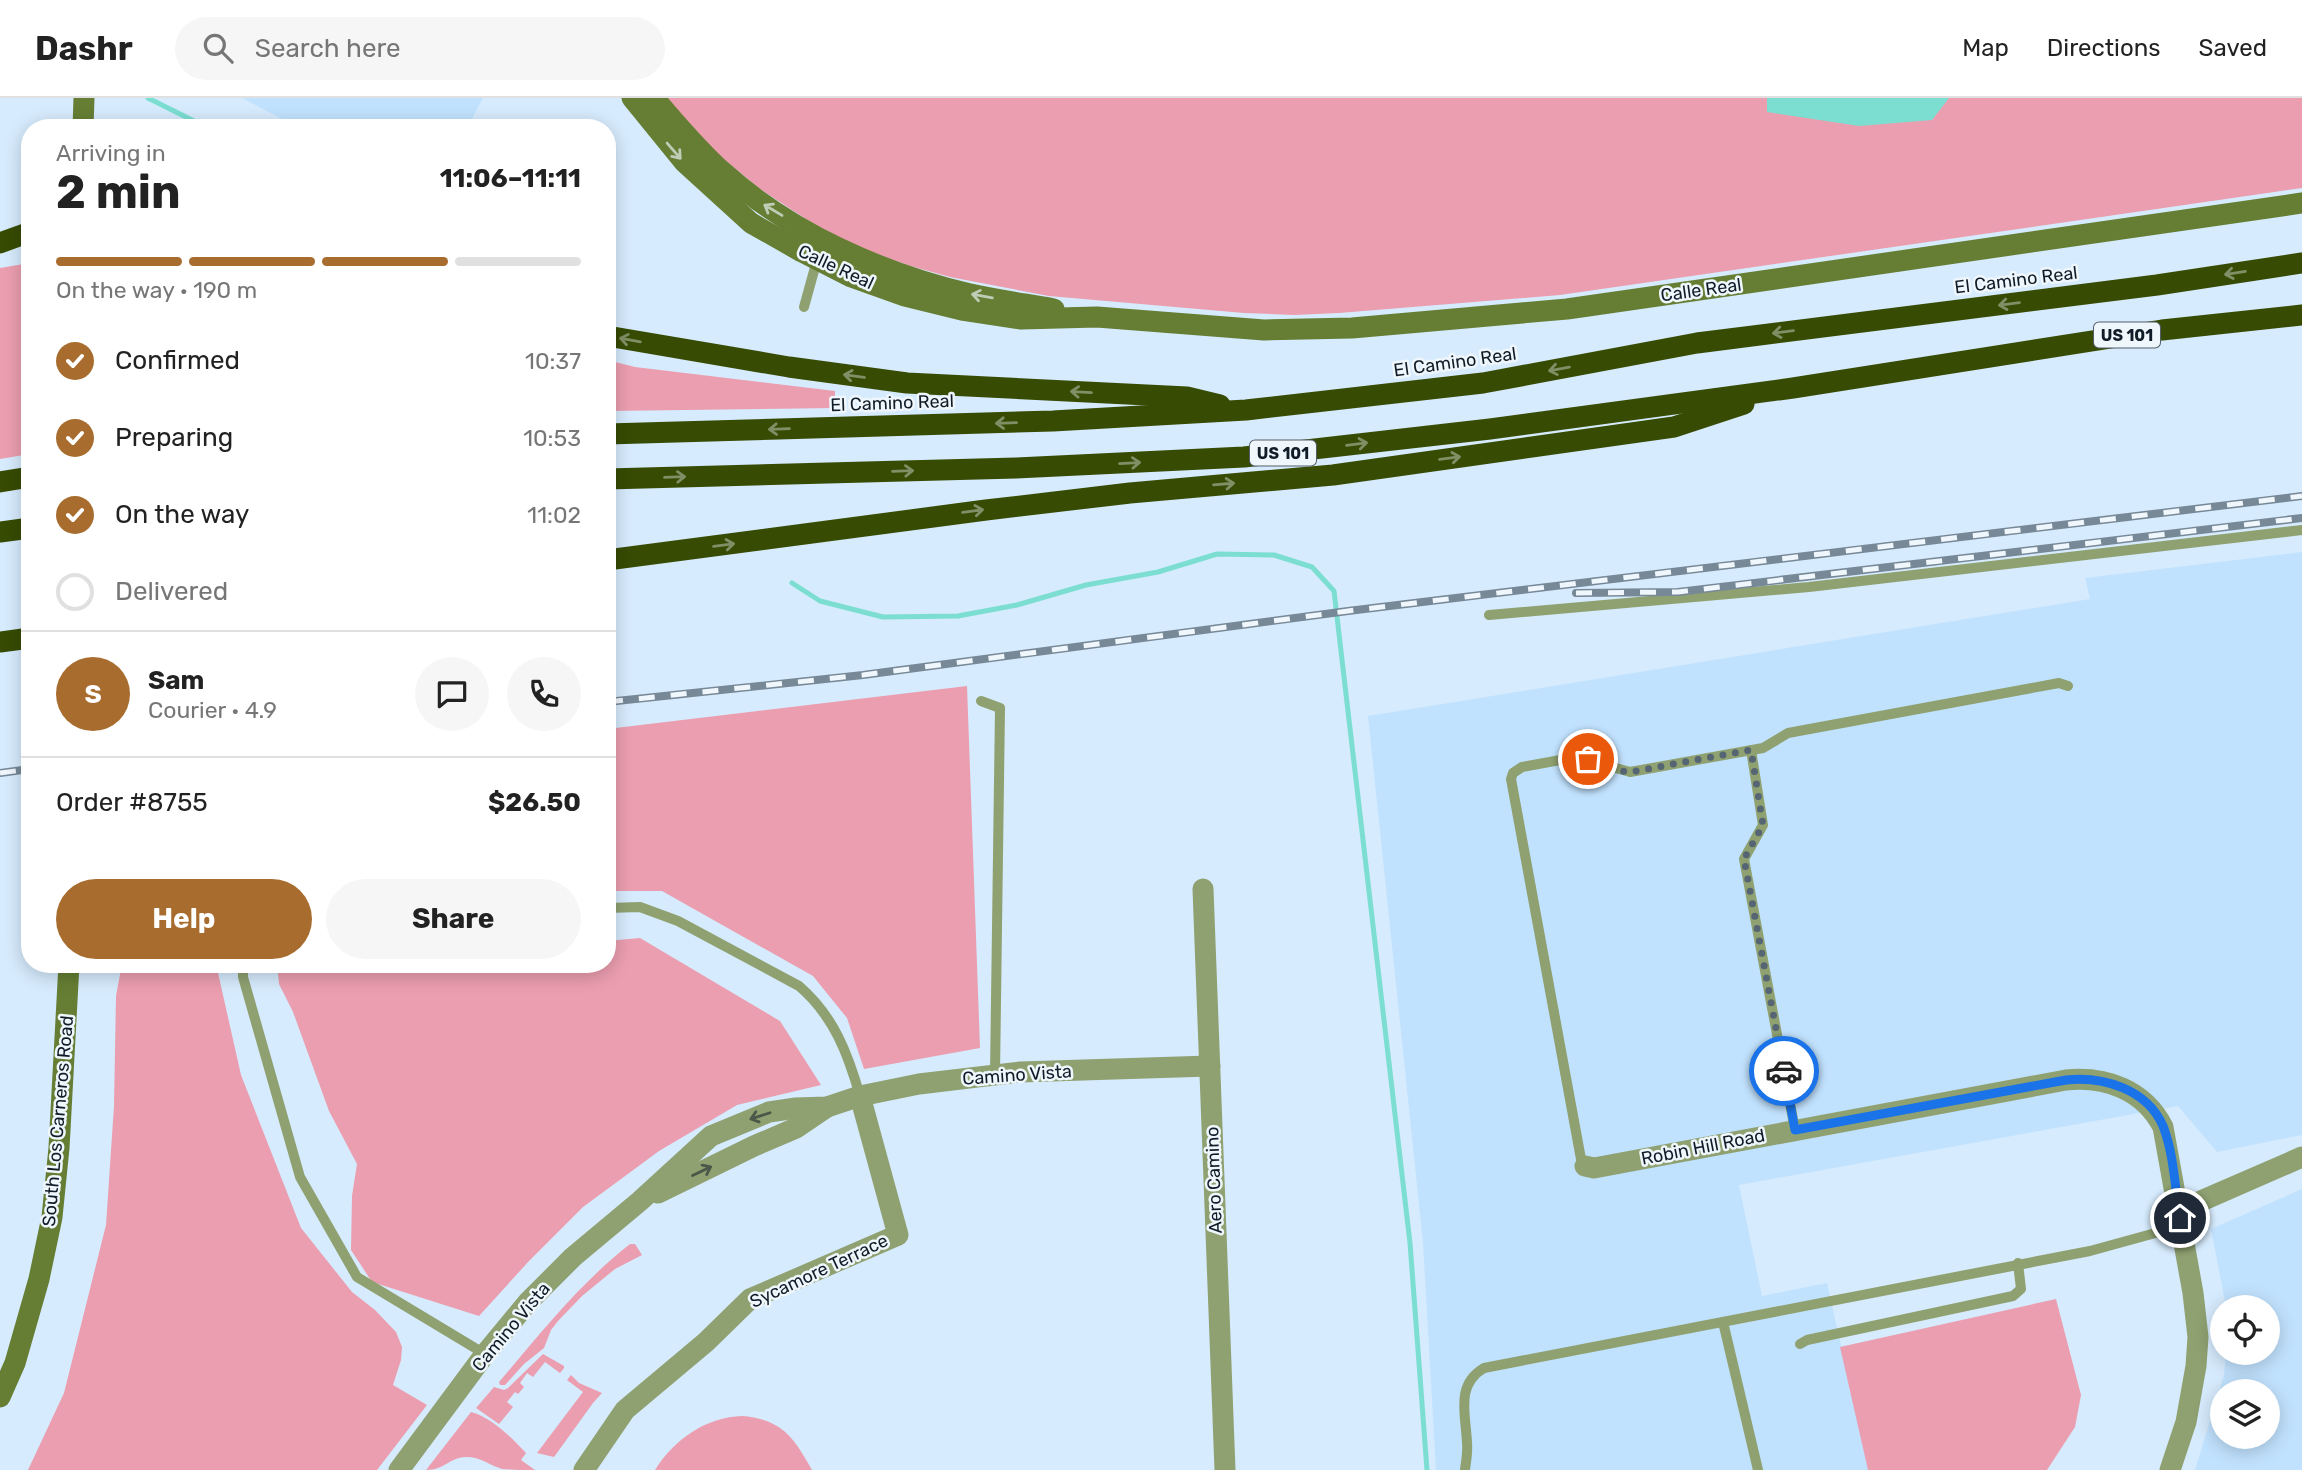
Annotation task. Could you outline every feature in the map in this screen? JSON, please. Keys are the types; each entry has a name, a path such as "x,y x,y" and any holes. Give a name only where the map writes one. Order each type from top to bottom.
{"highway":[{"path":"0,243 21,235"},
{"name":"El Camino Real","path":"616,434 1053,421 1246,411 1483,383 1697,343 2157,285 2302,263"},
{"name":"US 101","path":"616,479 1002,468 1244,457 1504,427 1793,388 2162,330 2302,315"},
{"path":"616,338 789,367 907,383 1187,397 1246,411"},
{"path":"616,559 999,508 1333,475 1674,427 1793,388"},
{"path":"0,482 21,478"},
{"path":"0,532 21,529"},
{"path":"0,642 21,639"}],"main road":[{"path":"83,119 84,98"},
{"name":"Calle Real","path":"632,98 684,162 751,223 849,276 893,292 962,310 1021,319 1097,317"},
{"name":"Calle Real","path":"654,98 723,172 762,204 854,256 911,277 970,294 1097,317 1264,330 1352,328 1567,309 2302,203"},
{"name":"South Los Carneros Road","path":"0,1397 15,1363 39,1279 52,1217 59,1148 69,973"}],"street":[{"name":"Aero Camino","path":"1203,889 1225,1470"},
{"name":"Camino Vista","path":"400,1470 485,1354 528,1302 573,1257 711,1136 769,1112 827,1107 919,1084 995,1074 1210,1066"},
{"name":"Robin Hill Road","path":"1585,1166 1594,1168 2066,1080 2082,1078 2110,1082 2144,1101 2158,1117 2167,1140 2196,1312 2196,1366 2186,1422 2170,1470"},
{"name":"Sycamore Terrace","path":"584,1470 625,1410 706,1342 750,1299 898,1235 860,1097"},
{"path":"2180,1218 2201,1201 2302,1157"}],"lane":[{"path":"804,307 817,260"},
{"path":"1489,615 1809,587 2302,530"},
{"path":"1585,1166 1581,1159 1536,921 1511,779 1513,773 1522,767 1577,757 1630,772 1763,748 1788,733 2059,683 2068,685"},
{"path":"981,701 1000,708 995,1074"},
{"path":"1751,750 1763,825 1744,859 1795,1130"},
{"path":"616,908 640,907 678,921 799,986 816,1000 842,1042 860,1097"},
{"path":"243,973 300,1177 357,1277 485,1354"},
{"path":"1465,1470 1468,1446 1463,1403 1465,1389 1475,1373 1484,1368 2090,1251 2159,1232 2180,1218"},
{"path":"1800,1344 1807,1340 2013,1296 2021,1289 2018,1263"},
{"path":"1723,1321 1758,1470"}],"shaded area":[{"path":"242,98 483,98 472,119 282,119"},
{"path":"666,98 2302,98 2302,188 1560,295 1339,313 1244,313 1049,296 950,277 861,248 815,225 760,189 716,153"},
{"path":"1767,98 1949,98 1932,120 1859,126 1767,112"},
{"path":"21,264 21,456 0,459 0,268"},
{"path":"616,362 635,367 835,391 835,408 616,411"},
{"path":"2302,552 2302,1135 2217,1152 2178,1106 1739,1185 1762,1296 1827,1283 1869,1470 1436,1470 1423,1243 1368,716 2090,599 2085,578"},
{"path":"967,686 980,1048 864,1069 847,1018 813,976 662,891 616,891 616,728"},
{"path":"640,938 780,1021 821,1085 737,1105 659,1151 583,1207 479,1316 372,1282 351,1250 352,1196 357,1164 329,1111 293,1012 279,984 278,973 616,973 616,940"},
{"path":"120,973 218,973 241,1075 301,1228 352,1292 375,1310 396,1332 402,1347 393,1385 427,1405 377,1470 28,1470 64,1393 106,1225 114,1106 116,996"},
{"path":"2302,1189 2302,1470 2195,1470 2210,1421 2210,1449 2280,1449 2280,1379 2223,1379 2225,1365 2280,1365 2280,1295 2224,1295 2211,1229"},
{"path":"630,1244 635,1244 642,1255 615,1269 582,1296 551,1330 544,1348 524,1364 505,1385 500,1385 499,1382 561,1310 611,1259"},
{"path":"2056,1299 2081,1395 2075,1427 2047,1470 1868,1470 1840,1347"},
{"path":"543,1354 564,1368 560,1373 545,1362 533,1377 527,1373 520,1383 524,1387 518,1394 515,1392 507,1402 513,1407 499,1424 476,1408 494,1387 504,1390 508,1388"},
{"path":"571,1375 579,1383 602,1393 554,1457 537,1453 583,1392 567,1380"},
{"path":"471,1412 486,1418 508,1435 526,1453 521,1460 535,1470 502,1469 466,1457 426,1470"},
{"path":"742,1416 767,1421 785,1432 799,1448 812,1470 655,1470 672,1449 692,1432 716,1420"}],"waterway":[{"path":"148,98 190,119"},
{"path":"792,583 820,601 883,617 958,616 1017,605 1086,585 1158,572 1217,554 1274,555 1312,567 1334,591 1410,1243 1427,1470"}],"railway":[{"path":"616,701 863,675 1348,611 2302,496"},
{"path":"1576,593 1678,592 2302,518"},
{"path":"0,773 21,770"}],"way so far":[{"path":"1588,759 1630,772 1751,750 1763,825 1744,859 1784,1071"}],"route":[{"path":"1784,1071 1795,1130 2066,1080 2082,1078 2110,1082 2144,1101 2158,1117 2167,1140 2180,1218"}]}
